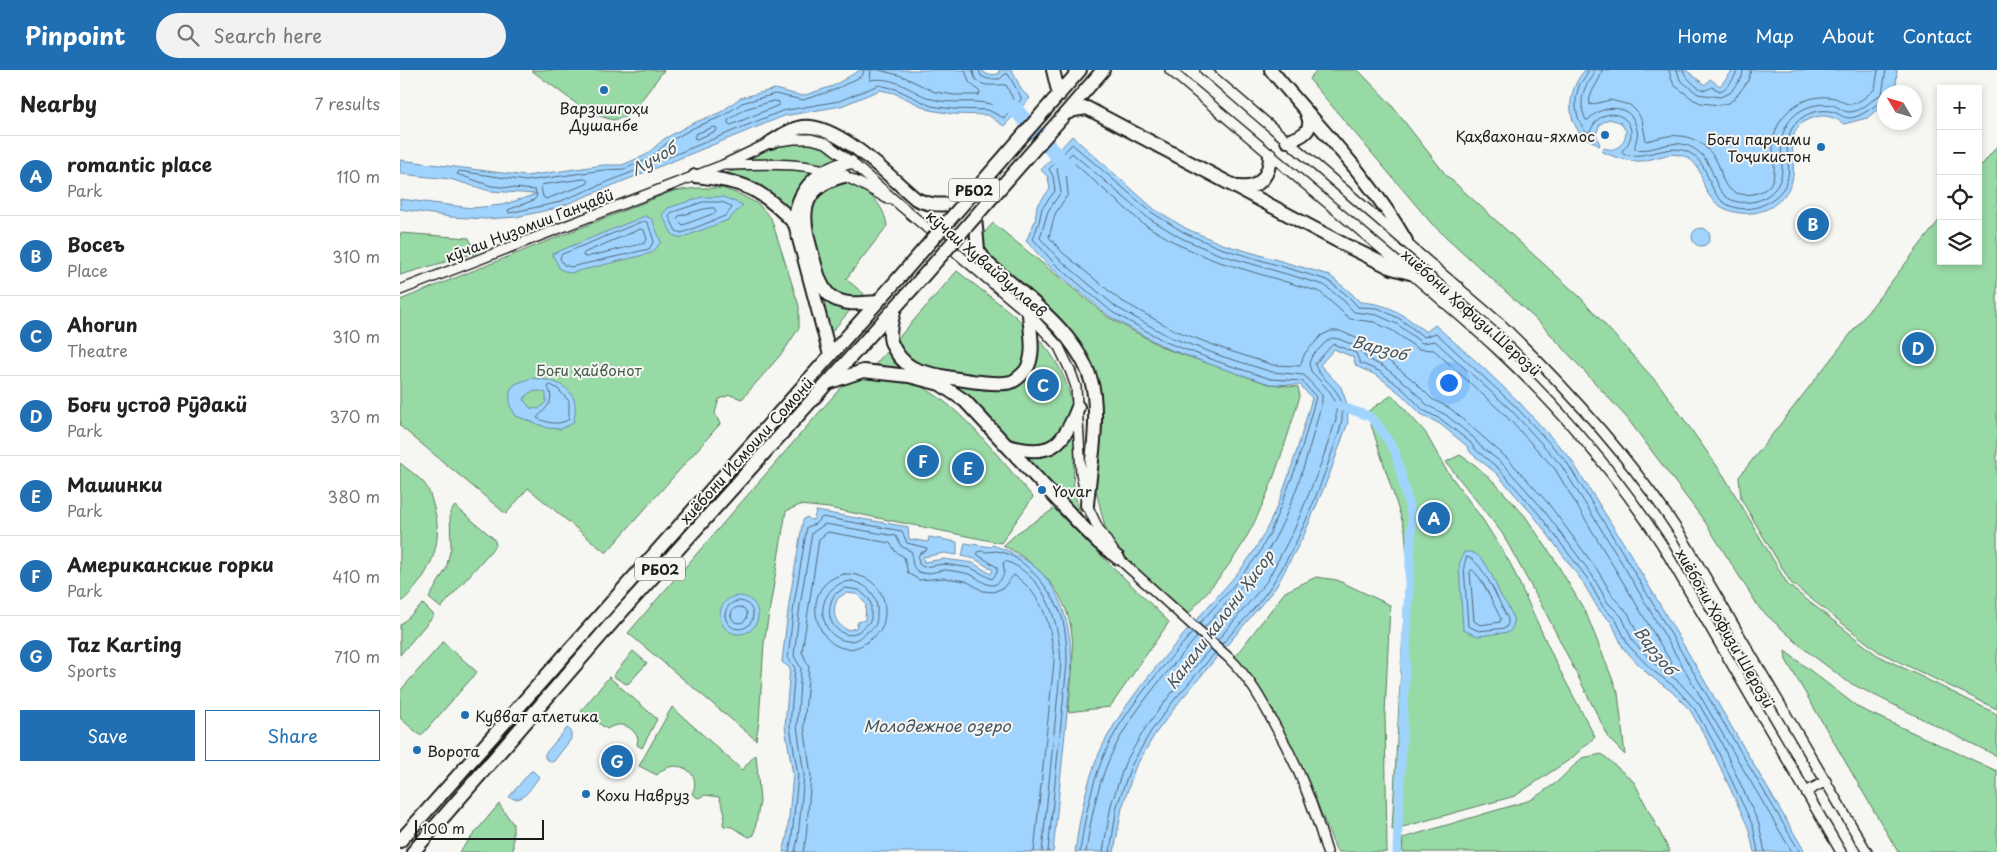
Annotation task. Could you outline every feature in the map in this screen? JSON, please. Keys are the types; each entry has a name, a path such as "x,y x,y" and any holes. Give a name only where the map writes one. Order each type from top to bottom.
{"highway":[{"path":"1053,70 1056,99"},
{"name":"хиёбони Исмоили Сомонӣ","path":"400,842 878,302 1080,70"},
{"name":"хиёбони Исмоили Сомонӣ","path":"413,852 617,617 830,382 1103,70"},
{"path":"1272,70 1380,200 1406,241"},
{"path":"1087,108 1085,100 1088,88"},
{"path":"1065,114 1087,108 1378,262 1410,273"},
{"path":"1287,141 1301,136 1308,130 1310,123 1307,114"},
{"path":"771,142 786,132 802,127 816,128 846,140 916,199 937,206 962,204"},
{"path":"1239,187 1252,187 1265,177 1269,167 1270,155"},
{"path":"830,356 795,224 795,212 799,199 806,188 826,170 851,162"},
{"path":"695,176 738,182 757,190 770,199 795,224"},
{"path":"844,176 826,181 816,189 807,204 804,217 805,228 818,276 824,289 831,297 850,303 878,302"},
{"path":"975,216 978,250 986,262 1063,331 1081,359 1089,376 1094,394 1094,446 1087,505"},
{"path":"895,308 889,331 890,341 902,360 911,367 928,374 1000,384 1012,382 1026,371 1031,357 1028,314"},
{"path":"830,382 864,371 909,376 940,384 965,401 1078,522 1118,558"},
{"path":"1008,446 1026,451 1042,450 1053,446 1064,437 1071,426 1078,407"}],"main road":[{"name":"хиёбони Ҳофизи Шерозӣ","path":"1170,70 1410,273 1499,351 1550,404 1631,500 1673,562 1841,852"},
{"name":"хиёбони Ҳофизи Шерозӣ","path":"1205,70 1459,287 1532,354 1605,434 1650,490 1686,544 1867,852"},
{"name":"кӯчаи Хувайдуллаев","path":"723,165 771,142 794,138 811,139 826,143 851,162 1028,314 1058,347 1070,370 1076,388 1081,473 1087,505 1098,528 1118,558 1244,672 1293,757 1315,809 1327,852"},
{"name":"кӯчаи Хувайдуллаев","path":"723,165 795,165 826,170 844,176 901,206"},
{"name":"кӯчаи Низомии Ганҷавӣ","path":"400,290 723,165"},
{"path":"1444,303 1459,287"},
{"path":"1806,792 1826,781"}],"green space":[{"name":"Варзишгоҳи Душанбе","path":"531,70 664,70 634,110 625,117 613,120 589,113"},
{"path":"1317,70 1358,70 1389,102 1446,175 1580,297 1661,387 1724,476 1788,585 1877,655 1997,714 1997,756 1848,682 1803,648 1760,609 1705,522 1627,418 1542,325 1432,224 1309,79"},
{"path":"807,142 821,145 841,159 820,165 788,160 741,161 779,145"},
{"path":"1997,146 1997,709 1879,652 1791,583 1741,499 1739,477 1937,223 1937,265 1982,265 1982,165"},
{"path":"778,168 817,172 791,212 715,176 733,171"},
{"path":"831,177 859,188 874,199 885,216 887,226 846,279 864,294 829,335 800,221"},
{"name":"Боғи ҳайвонот","path":"697,188 722,188 741,195 758,204 771,218 799,306 799,328 783,352 742,399 730,395 719,399 715,413 720,424 606,553 528,488 506,514 400,426 400,300 673,191"},
{"path":"993,223 1108,317 1166,349 1269,384 1298,387 1300,396 1287,437 1265,499 1256,518 1230,564 1187,616 1112,545 1105,527 1095,486 1094,394 1076,348 987,261 978,240"},
{"path":"400,233 469,238 476,253 400,275"},
{"path":"957,271 1023,323 1055,360 1066,383 1073,409 1075,441 1074,483 1077,501 1085,523 965,398 872,368"},
{"path":"856,370 907,380 937,396 967,422 1033,497 1001,543 829,508 800,505 786,511 764,643 756,740 628,633"},
{"path":"1392,395 1425,432 1445,468 1483,520 1510,563 1557,665 1595,737 1572,758 1515,796 1392,830 1407,559 1405,530 1367,412"},
{"path":"1460,455 1475,465 1495,483 1525,516 1553,557 1586,613 1618,693 1625,755 1610,740 1549,619 1502,533 1446,462"},
{"path":"400,463 422,480 427,488 437,522 437,535 432,560 426,572 410,594 400,603"},
{"path":"455,506 492,537 496,545 441,608 429,598 446,569 451,547 450,512"},
{"path":"1054,509 1169,622 1110,707 1068,712 1073,652 1068,616 1061,599 1050,583 1024,558 1003,546 1017,533"},
{"path":"1316,577 1337,580 1390,605 1385,714 1387,852 1337,852 1293,750 1233,659 1285,592"},
{"path":"423,604 434,615 400,655 400,625"},
{"path":"443,642 477,672 421,736 400,718 400,691"},
{"path":"633,651 647,663 626,684 613,676"},
{"path":"1785,651 1859,708 1997,771 1997,852 1898,852 1786,660"},
{"path":"609,677 657,719 642,748 637,745 638,738 629,727 616,725 607,729 581,711"},
{"path":"672,707 742,770 756,754 760,801 754,835 749,837 732,827 724,826 725,813 719,797 705,795 698,798 692,794 695,786 694,778 685,768 671,767 664,769 657,775 639,766"},
{"path":"1602,754 1634,782 1670,852 1402,852 1403,838 1531,800 1556,783 1582,758"},
{"path":"499,804 513,824 513,852 459,852"}],"water":[{"name":"Лучоб","path":"860,70 981,70 988,75 999,74 999,70 1012,70 1022,91 1030,98 1004,126 988,115 953,114 930,110 894,93 880,90 841,106 784,116 557,208 517,217 486,219 451,217 400,209 400,199 472,208 502,205 537,194 490,191 450,179 400,174 400,160 526,176 604,165 622,165 646,155 664,139 691,124 721,112 740,98 775,89 802,96 833,86"},
{"path":"1585,70 1686,70 1705,85 1710,79 1720,86 1733,70 1897,70 1896,85 1877,85 1877,110 1867,118 1844,124 1831,117 1820,116 1805,121 1798,127 1794,135 1793,172 1789,189 1771,207 1754,213 1727,210 1719,205 1707,192 1698,168 1686,157 1675,154 1642,161 1631,161 1601,151 1604,148 1612,149 1620,146 1626,131 1620,122 1609,119 1600,124 1596,134 1599,146 1583,136 1577,129 1571,112 1571,103 1575,85"},
{"name":"Канали калони Ҳисор","path":"1072,136 1154,209 1187,229 1222,244 1329,275 1360,302 1380,305 1396,311 1426,332 1435,325 1519,402 1570,458 1626,547 1805,852 1754,852 1749,829 1710,745 1690,710 1671,691 1648,674 1623,648 1612,623 1599,610 1582,581 1534,516 1496,473 1471,453 1467,446 1440,424 1421,414 1402,395 1378,376 1356,366 1353,357 1334,349 1320,365 1341,387 1347,404 1348,422 1330,473 1304,535 1276,587 1179,702 1155,734 1135,768 1122,808 1114,852 1075,852 1086,794 1094,766 1106,739 1115,723 1149,676 1254,551 1281,496 1295,457 1312,398 1300,385 1270,384 1166,348 1109,316 1050,267 1026,241 1035,221 1037,206 1050,189 1048,177 1041,170"},
{"path":"702,197 723,197 743,205 728,220 681,238 673,235 662,215 668,208"},
{"path":"645,216 652,219 661,242 652,253 570,273 560,269 552,254"},
{"path":"1701,228 1707,231 1710,237 1707,243 1701,246 1695,243 1692,237 1695,231"},
{"path":"531,378 560,384 572,395 575,402 573,423 561,429 548,428 516,416 510,406 510,390 515,384","holes":["541,391 546,393 546,402 539,409 530,408 524,400 532,392"]},
{"name":"Молодежное озеро","path":"816,511 908,527 909,539 928,542 929,537 957,542 957,555 944,553 923,557 924,562 944,559 973,563 991,574 993,570 975,559 962,556 965,543 991,547 992,545 1013,553 1043,575 1061,604 1067,622 1072,663 1053,852 783,852 787,837 793,775 785,726 790,668 782,662 789,603 803,520 807,517 811,520 814,519","holes":["846,593 856,594 866,604 865,620 858,622 856,628 848,630 837,621 834,612 838,598"]},
{"path":"1464,552 1478,555 1491,574 1514,620 1509,632 1478,636 1463,630 1459,565"},
{"path":"739,596 753,601 758,615 753,629 739,634 725,629 720,615 725,601"},
{"path":"567,728 571,731 571,739 554,761 551,762 545,758 545,754"},
{"path":"533,771 539,777 526,794 518,799 509,797 530,772"}],"waterway":[{"name":"Варзоб","path":"1000,103 1014,108 1069,169"},
{"path":"1337,405 1369,416 1378,425 1395,451 1412,518 1397,852"}],"place":[{"name":"Варзишгоҳи Душанбе","path":"604,90"},
{"name":"Қаҳвахонаи-яхмос","path":"1605,135"},
{"name":"Боғи парчами Тоҷикистон","path":"1821,147"},
{"name":"Восеъ","path":"1813,224"},
{"name":"Боғи устод Рӯдакӣ","path":"1918,348"},
{"name":"Ahorun","path":"1043,385"},
{"name":"Американские горки","path":"923,461"},
{"name":"Машинки","path":"968,468"},
{"name":"Yovar","path":"1042,490"},
{"name":"romantic place","path":"1434,518"},
{"name":"Кувват атлетика","path":"465,715"},
{"name":"Ворота","path":"417,750"},
{"name":"Taz Karting","path":"617,761"},
{"name":"Кохи Навруз","path":"586,794"}]}
